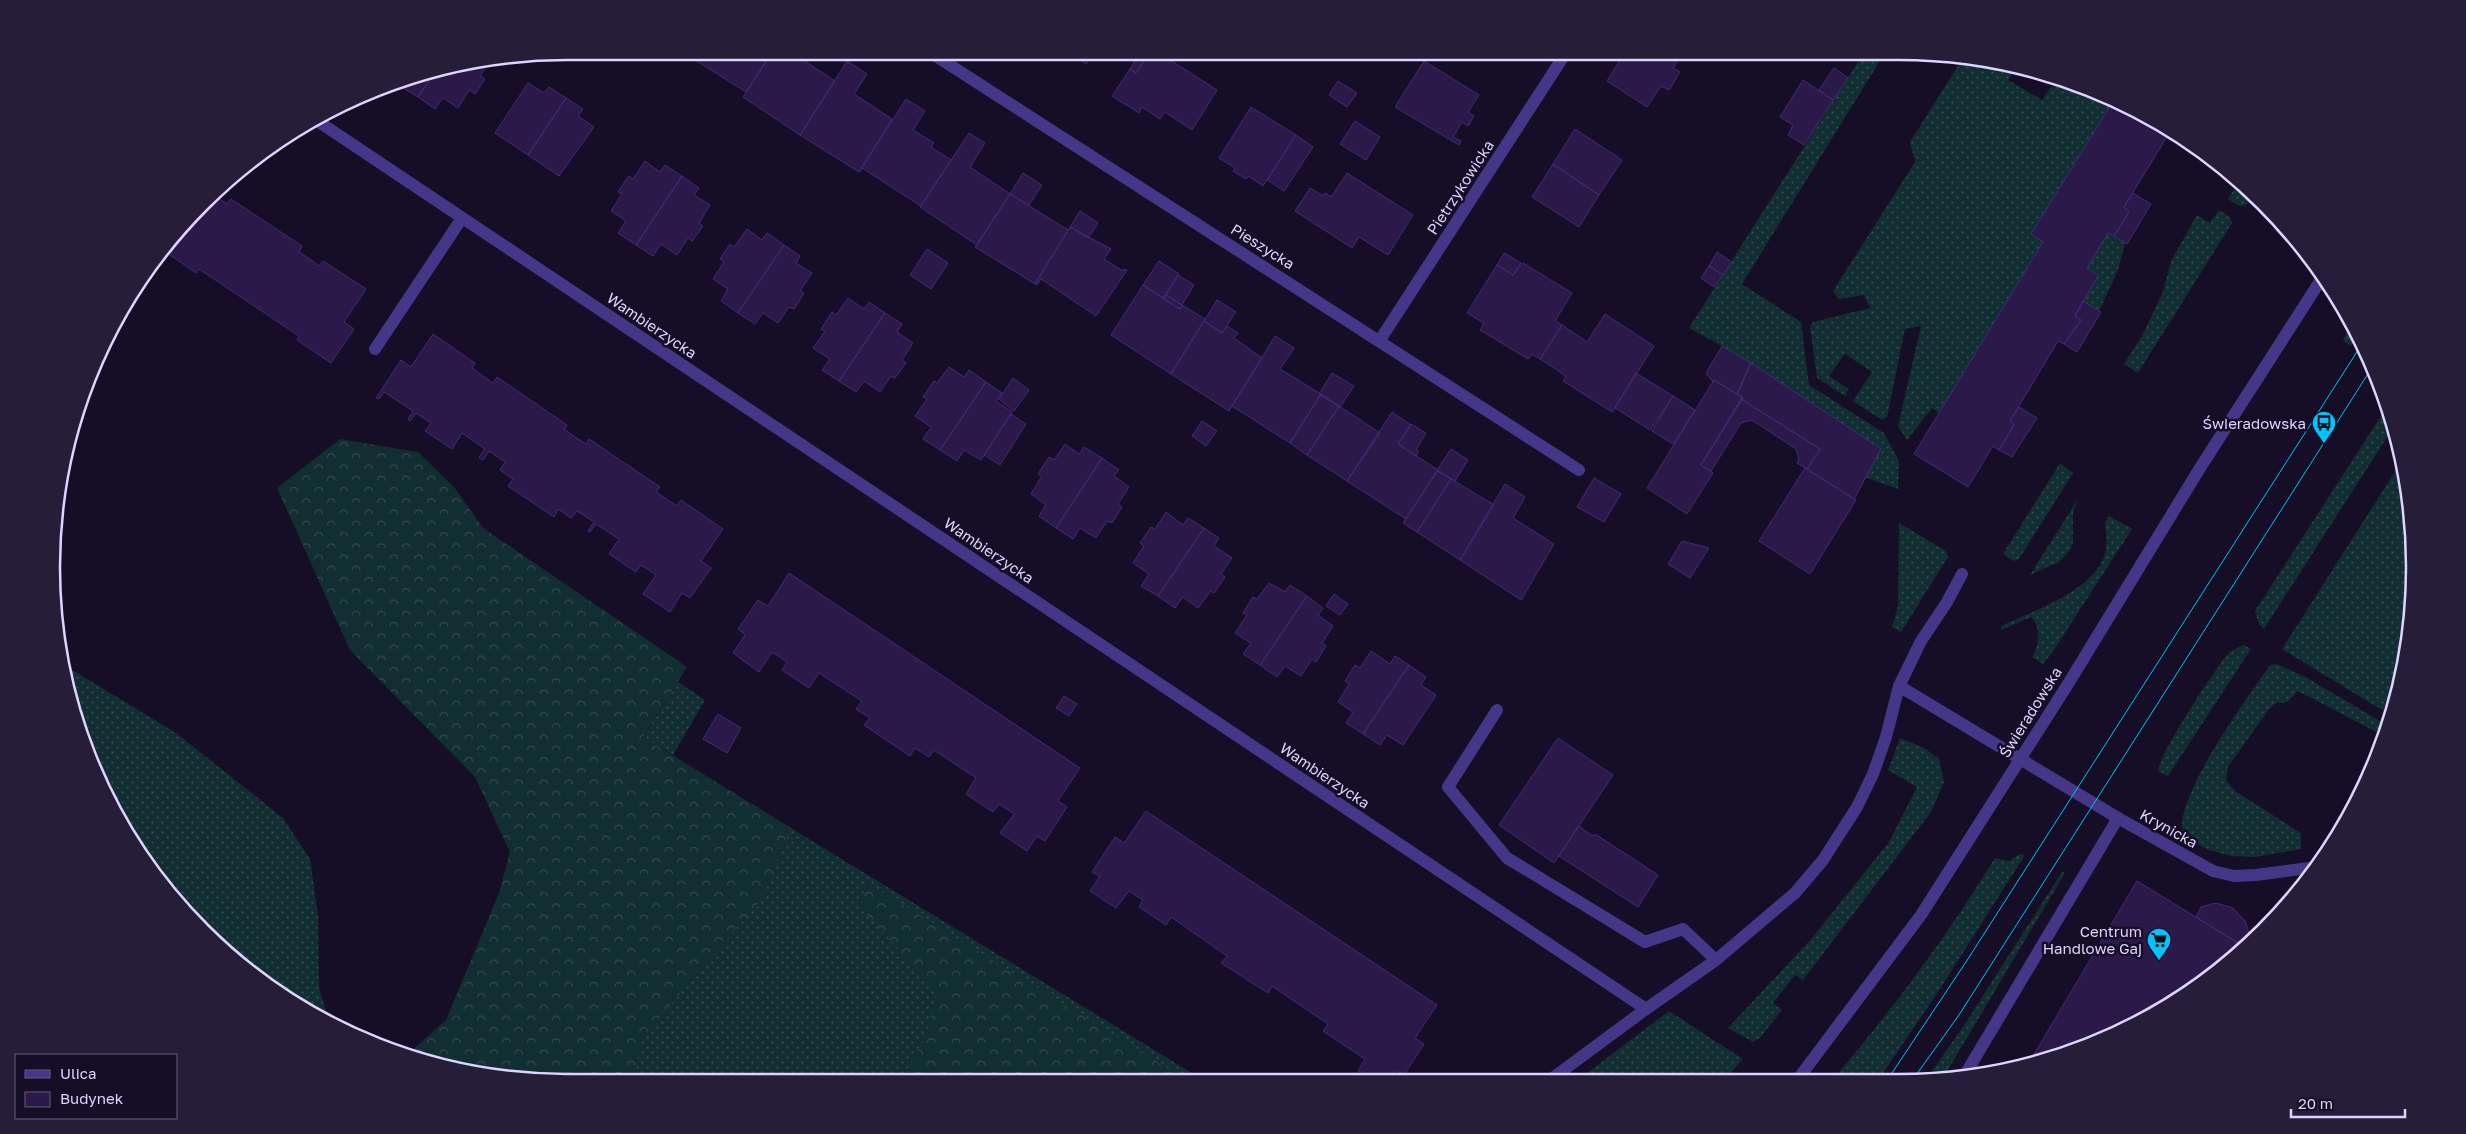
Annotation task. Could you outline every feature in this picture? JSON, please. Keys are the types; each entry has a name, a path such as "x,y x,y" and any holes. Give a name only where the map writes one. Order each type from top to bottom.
{"street":[{"name":"Pieszycka","path":"942,60 1580,470"},
{"name":"Pietrzykowicka","path":"1380,340 1561,60"},
{"name":"Wambierzycka","path":"322,123 1646,1009"},
{"path":"375,349 462,218"},
{"name":"Świeradowska","path":"1802,1074 1921,916 2200,468 2319,283"},
{"path":"1558,1074 1716,960 1795,893 1827,852 1857,807 1873,774 1886,738 1899,686 1921,642 1948,602 1962,574"},
{"name":"Krynicka","path":"1899,686 2019,760 2214,871 2234,876 2307,868"},
{"path":"1497,710 1448,787 1507,858 1645,942 1683,929 1716,960"},
{"path":"1968,1069 2118,818"}],"green space":[{"path":"1859,60 1880,60 1742,284 1801,322 1809,385 1884,433 1899,461 1898,489 1865,477 1722,346 1689,328"},
{"path":"1960,64 2013,73 2008,80 2042,100 2050,88 2056,85 2110,106 2031,234 2043,242 1939,413 1932,408 1907,440 1898,426 1921,326 1905,329 1887,417 1882,420 1853,401 1872,372 1845,354 1829,376 1849,389 1845,396 1817,378 1810,326 1813,322 1870,308 1864,295 1839,299 1833,291 1915,162 1910,142"},
{"path":"2235,188 2249,200 2246,205 2239,206 2228,199"},
{"path":"2219,210 2230,217 2232,223 2138,373 2124,364 2142,336 2163,292 2171,261 2197,215 2210,223"},
{"path":"2108,233 2125,243 2118,270 2099,311 2083,301 2098,276 2087,268"},
{"path":"2347,330 2353,342 2351,346 2343,341"},
{"path":"2382,414 2389,435 2264,629 2259,624 2255,611"},
{"path":"340,439 418,452 454,487 483,528 687,667 643,737 791,828 763,897 642,1038 634,1074 567,1074 501,1070 436,1057 413,1050 446,1020 499,893 510,852 475,777 350,650 277,488"},
{"path":"2060,463 2073,473 2019,559 2014,561 2003,554"},
{"path":"2396,470 2405,534 2405,600 2402,633 2385,712 2282,649"},
{"path":"2078,499 2073,512 2073,542 2070,550 2059,562 2030,575"},
{"path":"2109,516 2132,529 2043,664 2032,657 2036,648 2038,632 2037,626 2031,617 2001,630 2001,626 2062,598 2089,578 2099,566 2105,553 2107,542 2105,522"},
{"path":"1899,523 1946,551 1948,557 1901,632 1892,627 1898,606"},
{"path":"2244,645 2251,649 2168,776 2158,771 2177,731 2211,678 2227,655"},
{"path":"2277,664 2307,678 2382,722 2378,733 2298,691 2287,702 2276,703 2269,709 2228,767 2226,780 2235,791 2301,833 2301,849 2255,857 2231,856 2209,850 2183,836 2183,819 2189,798 2214,749 2270,665"},
{"path":"71,669 176,733 283,818 310,859 318,916 319,988 327,1013 285,989 233,948 208,926 165,876 145,849 112,791 87,730"},
{"path":"678,682 705,700 673,755 643,737"},
{"path":"1900,738 1926,749 1939,759 1944,782 1931,812 1803,980 1795,975 1773,1003 1782,1010 1760,1038 1753,1042 1728,1028 1812,938 1889,842 1917,787 1888,770"},
{"path":"752,804 1194,1074 591,1074"},
{"path":"2020,854 2025,855 1938,992 1882,1074 1837,1074 1877,1026 1918,971 1958,916 1995,858 2009,861"},
{"path":"2062,872 2065,873 1947,1072 1930,1073 1963,1027"},
{"path":"866,882 1177,1074 905,1074 927,1034 936,990 861,908"},
{"path":"1669,1011 1743,1059 1730,1074 1586,1074"}],"building":[{"path":"695,60 767,60 746,92"},
{"path":"767,60 803,60 835,81 800,135 743,97"},
{"path":"1080,60 1089,60 1086,64"},
{"path":"1136,60 1144,60 1136,73 1130,69"},
{"path":"1144,60 1170,60 1217,90 1192,130 1165,112 1160,119 1142,107 1139,113 1112,96 1130,69 1136,73"},
{"path":"1620,60 1678,60 1673,68 1680,72 1669,90 1661,86 1647,107 1607,81"},
{"path":"847,61 867,74 854,94 892,119 859,172 800,135"},
{"path":"1424,61 1479,95 1468,112 1474,116 1468,126 1462,122 1453,137 1461,141 1459,145 1395,107"},
{"path":"486,67 480,76 485,79 475,94 469,90 458,108 443,98 435,109 418,97 430,79"},
{"path":"1834,68 1848,78 1833,100 1819,90"},
{"path":"430,79 418,97 403,88"},
{"path":"1803,80 1833,100 1804,145 1788,135 1793,125 1780,117"},
{"path":"1338,81 1357,93 1347,107 1329,95"},
{"path":"528,83 544,93 549,87 566,98 528,155 495,133"},
{"path":"566,98 583,109 578,116 594,127 559,176 528,155"},
{"path":"906,99 925,111 913,130 934,143 931,147 951,160 921,206 862,168 859,172"},
{"path":"2110,106 2167,137 2124,207 2129,212 2114,236 2108,233 2087,268 2098,276 2075,316 2081,320 2064,344 2058,341 2010,421 2014,425 1999,450 1993,446 1968,487 1914,454 2043,242 2031,234"},
{"path":"1251,107 1296,135 1263,186 1248,176 1246,179 1233,171 1235,168 1219,158"},
{"path":"1355,121 1380,137 1366,160 1340,144"},
{"path":"1575,129 1622,160 1599,195 1553,164"},
{"path":"969,133 985,143 970,167 1010,194 977,245 920,207"},
{"path":"1296,135 1313,147 1284,191 1267,180"},
{"path":"645,161 660,172 665,165 682,176 636,245 618,233 626,221 611,211 622,194 618,192 626,180 629,176 633,179"},
{"path":"1553,164 1599,195 1579,227 1532,197"},
{"path":"1023,173 1042,185 1029,205 1010,194"},
{"path":"1347,173 1413,215 1388,255 1359,237 1352,248 1295,211 1310,188 1323,196 1325,193 1331,197"},
{"path":"682,176 699,188 694,195 710,205 699,223 703,226 692,241 688,238 677,255 661,244 653,256 636,245"},
{"path":"2133,193 2151,204 2127,244 2114,236 2129,212 2124,207"},
{"path":"1010,194 1068,230 1035,284 975,247"},
{"path":"219,199 227,204 231,199 302,246 299,252 319,266 323,261 366,289 344,322 354,329 331,363 297,340 299,336 199,269 196,273 168,254 208,208"},
{"path":"1080,211 1098,223 1088,238 1070,227"},
{"path":"1070,227 1111,249 1104,259 1123,271 1124,269 1127,270 1096,316 1041,279 1037,285 1035,284"},
{"path":"747,229 762,240 767,233 784,245 738,313 721,301 728,289 713,279 724,262 720,259 730,244 734,247"},
{"path":"784,245 800,256 796,263 812,273 800,291 804,293 794,309 789,307 778,323 763,313 755,324 738,313"},
{"path":"927,249 948,263 931,289 910,275"},
{"path":"1717,252 1732,262 1723,275 1709,266"},
{"path":"1504,253 1521,263 1513,275 1497,265"},
{"path":"1159,261 1179,274 1163,298 1143,285"},
{"path":"1523,263 1572,293 1555,321 1562,325 1540,359 1532,354 1528,359 1480,330 1484,323 1467,313 1497,265 1513,275"},
{"path":"1709,266 1723,275 1714,287 1701,278"},
{"path":"1178,275 1194,285 1182,305 1166,295"},
{"path":"1143,285 1163,298 1166,295 1164,299 1180,309 1182,305 1205,319 1171,374 1111,335"},
{"path":"1166,295 1182,305 1180,309 1164,299"},
{"path":"848,298 864,309 869,302 885,313 839,381 822,370 830,359 813,348 825,331 821,329 832,312 836,315"},
{"path":"1217,300 1236,312 1222,333 1204,321"},
{"path":"2083,301 2101,312 2077,352 2064,344 2081,320 2075,316"},
{"path":"885,313 902,324 897,332 913,343 902,360 906,363 895,378 891,376 880,392 864,381 856,392 839,381"},
{"path":"1605,314 1654,346 1612,412 1563,381 1566,376 1540,359 1562,325 1587,342"},
{"path":"1204,321 1222,333 1227,326 1238,333 1234,338 1262,358 1229,411 1171,374"},
{"path":"433,334 475,363 472,368 493,383 497,377 567,425 564,429 575,437 586,444 589,439 660,487 656,492 677,506 681,500 723,529 701,561 711,568 690,598 682,593 670,612 643,594 656,575 641,565 636,572 609,554 619,539 596,524 590,532 588,531 594,522 577,511 571,518 558,509 554,517 508,486 513,479 500,470 505,462 489,451 483,460 481,459 479,457 485,449 462,433 452,449 425,431 431,423 416,413 410,421 408,419 413,411 384,392 379,399 376,398 401,360 411,367"},
{"path":"1275,336 1294,348 1280,369 1321,394 1290,443 1232,406"},
{"path":"1722,346 1751,363 1737,394 1714,380 1713,382 1706,373"},
{"path":"1751,363 1881,449 1854,499 1807,469 1820,449 1741,399 1743,398 1737,394"},
{"path":"949,367 964,377 969,370 986,382 940,450 923,439 931,427 915,416 927,399 923,397 934,381 937,383"},
{"path":"1332,373 1354,386 1340,407 1319,394"},
{"path":"1636,373 1673,396 1650,430 1615,408"},
{"path":"1013,378 1029,390 1014,411 999,399"},
{"path":"1714,380 1743,398 1701,465 1713,473 1687,514 1647,488"},
{"path":"986,382 1002,393 996,401 1012,412 981,460 964,450 957,461 940,450"},
{"path":"1321,394 1339,406 1307,455 1290,443"},
{"path":"1673,396 1695,410 1673,444 1652,431"},
{"path":"1741,399 1820,449 1807,469 1797,463 1799,459 1796,449 1752,420 1741,423 1711,471 1701,465"},
{"path":"1339,406 1380,433 1347,481 1307,455"},
{"path":"2019,407 2037,418 2012,457 1999,450 2014,425 2010,421"},
{"path":"1392,412 1411,425 1398,444 1438,470 1406,519 1347,481"},
{"path":"1011,414 1026,424 1000,465 984,455"},
{"path":"1202,421 1217,431 1206,446 1192,436"},
{"path":"1411,424 1426,433 1416,450 1419,451 1416,456 1398,444"},
{"path":"1065,444 1079,454 1084,447 1102,458 1056,528 1039,516 1046,505 1031,494 1042,476 1038,474 1049,457 1054,460"},
{"path":"1451,449 1468,460 1455,481 1437,470"},
{"path":"1102,458 1119,470 1114,476 1129,487 1118,504 1122,507 1112,523 1107,521 1096,538 1080,528 1073,539 1056,528"},
{"path":"1805,468 1856,500 1810,574 1759,541"},
{"path":"1437,471 1451,479 1417,532 1403,523"},
{"path":"1594,478 1621,494 1604,522 1577,507"},
{"path":"1451,479 1494,505 1460,560 1417,532"},
{"path":"1505,484 1525,497 1513,518 1554,544 1521,600 1460,560"},
{"path":"1166,512 1183,525 1188,518 1204,528 1158,596 1141,586 1149,574 1133,563 1144,546 1140,543 1151,527 1155,529"},
{"path":"1204,528 1219,538 1214,546 1232,558 1221,574 1225,577 1214,593 1211,591 1198,608 1183,597 1175,608 1158,596"},
{"path":"1682,541 1709,548 1690,578 1668,564"},
{"path":"789,573 1080,768 1058,801 1067,807 1045,841 1037,836 1027,851 1000,833 1014,814 999,804 993,812 966,794 976,778 934,750 929,757 915,748 910,756 864,725 870,718 856,709 862,701 819,673 809,688 782,670 787,662 772,652 759,672 733,653 745,635 738,629 758,600 768,606"},
{"path":"1269,583 1285,592 1290,585 1307,596 1260,665 1243,654 1251,643 1235,633 1247,615 1243,613 1253,597 1257,599"},
{"path":"1334,594 1348,604 1340,615 1326,606"},
{"path":"1307,596 1323,608 1318,615 1333,626 1322,643 1326,646 1316,662 1312,659 1301,676 1285,666 1277,677 1260,665"},
{"path":"1371,651 1390,664 1395,656 1409,665 1363,734 1346,723 1353,712 1338,702 1349,684 1345,681 1355,665 1360,668"},
{"path":"1409,665 1426,677 1421,685 1436,695 1403,745 1387,735 1380,745 1363,734"},
{"path":"1064,696 1077,704 1069,716 1056,708"},
{"path":"718,714 741,728 727,753 703,739"},
{"path":"1558,738 1613,775 1554,863 1499,825"},
{"path":"1146,811 1437,1005 1415,1038 1424,1044 1405,1074 1396,1070 1393,1074 1362,1074 1358,1071 1365,1059 1323,1031 1328,1024 1272,986 1268,993 1221,963 1227,956 1171,917 1166,925 1139,907 1143,900 1129,891 1116,908 1090,891 1100,876 1092,872 1115,837 1124,843"},
{"path":"1578,826 1593,836 1595,834 1658,875 1638,907 1559,856"},
{"name":"Centrum Handlowe Gaj","path":"2137,881 2238,943 2181,989 2123,1022 2062,1047 2033,1056"},
{"path":"2216,903 2233,908 2245,921 2249,934 2238,943 2196,917 2201,907"}],"tram line":[{"path":"1891,1074 1966,962 2357,351"},
{"path":"1917,1073 1959,1015 2368,374"}],"place":[{"name":"Świeradowska","path":"2324,444"},
{"name":"Centrum Handlowe Gaj","path":"2159,961"}]}
